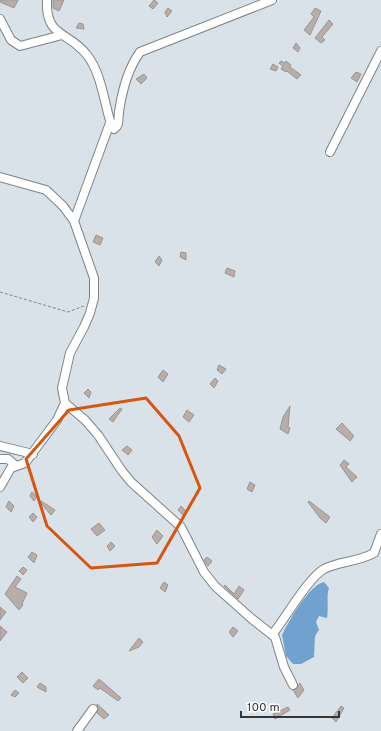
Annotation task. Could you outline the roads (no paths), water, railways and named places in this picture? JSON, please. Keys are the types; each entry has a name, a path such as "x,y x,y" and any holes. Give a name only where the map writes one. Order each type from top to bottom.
{"street":[{"path":"47,0 48,16 52,26 62,35 74,42 94,64 111,125 74,221"},
{"path":"111,125 116,128 118,125 125,82 130,68 140,52 272,0"},
{"path":"0,19 11,40 20,46 62,35"},
{"path":"330,152 381,51"},
{"path":"0,177 46,190 63,206 74,221 94,278 94,298 84,327 70,353 62,388 65,403 58,420 25,463 11,468 0,487"},
{"path":"65,403 85,420 98,435 131,482 181,527 204,572 215,586 275,637 284,667 293,685"},
{"path":"0,446 33,454"},
{"path":"0,459 8,459 16,466"},
{"path":"272,635 313,579 323,570 338,563 360,559 374,553 381,534"},
{"path":"77,731 93,709"}],"water":[{"path":"324,582 329,588 328,614 327,618 319,616 316,622 319,630 315,636 314,657 301,664 293,664 286,656 282,635 294,613 306,596 318,585"}]}
